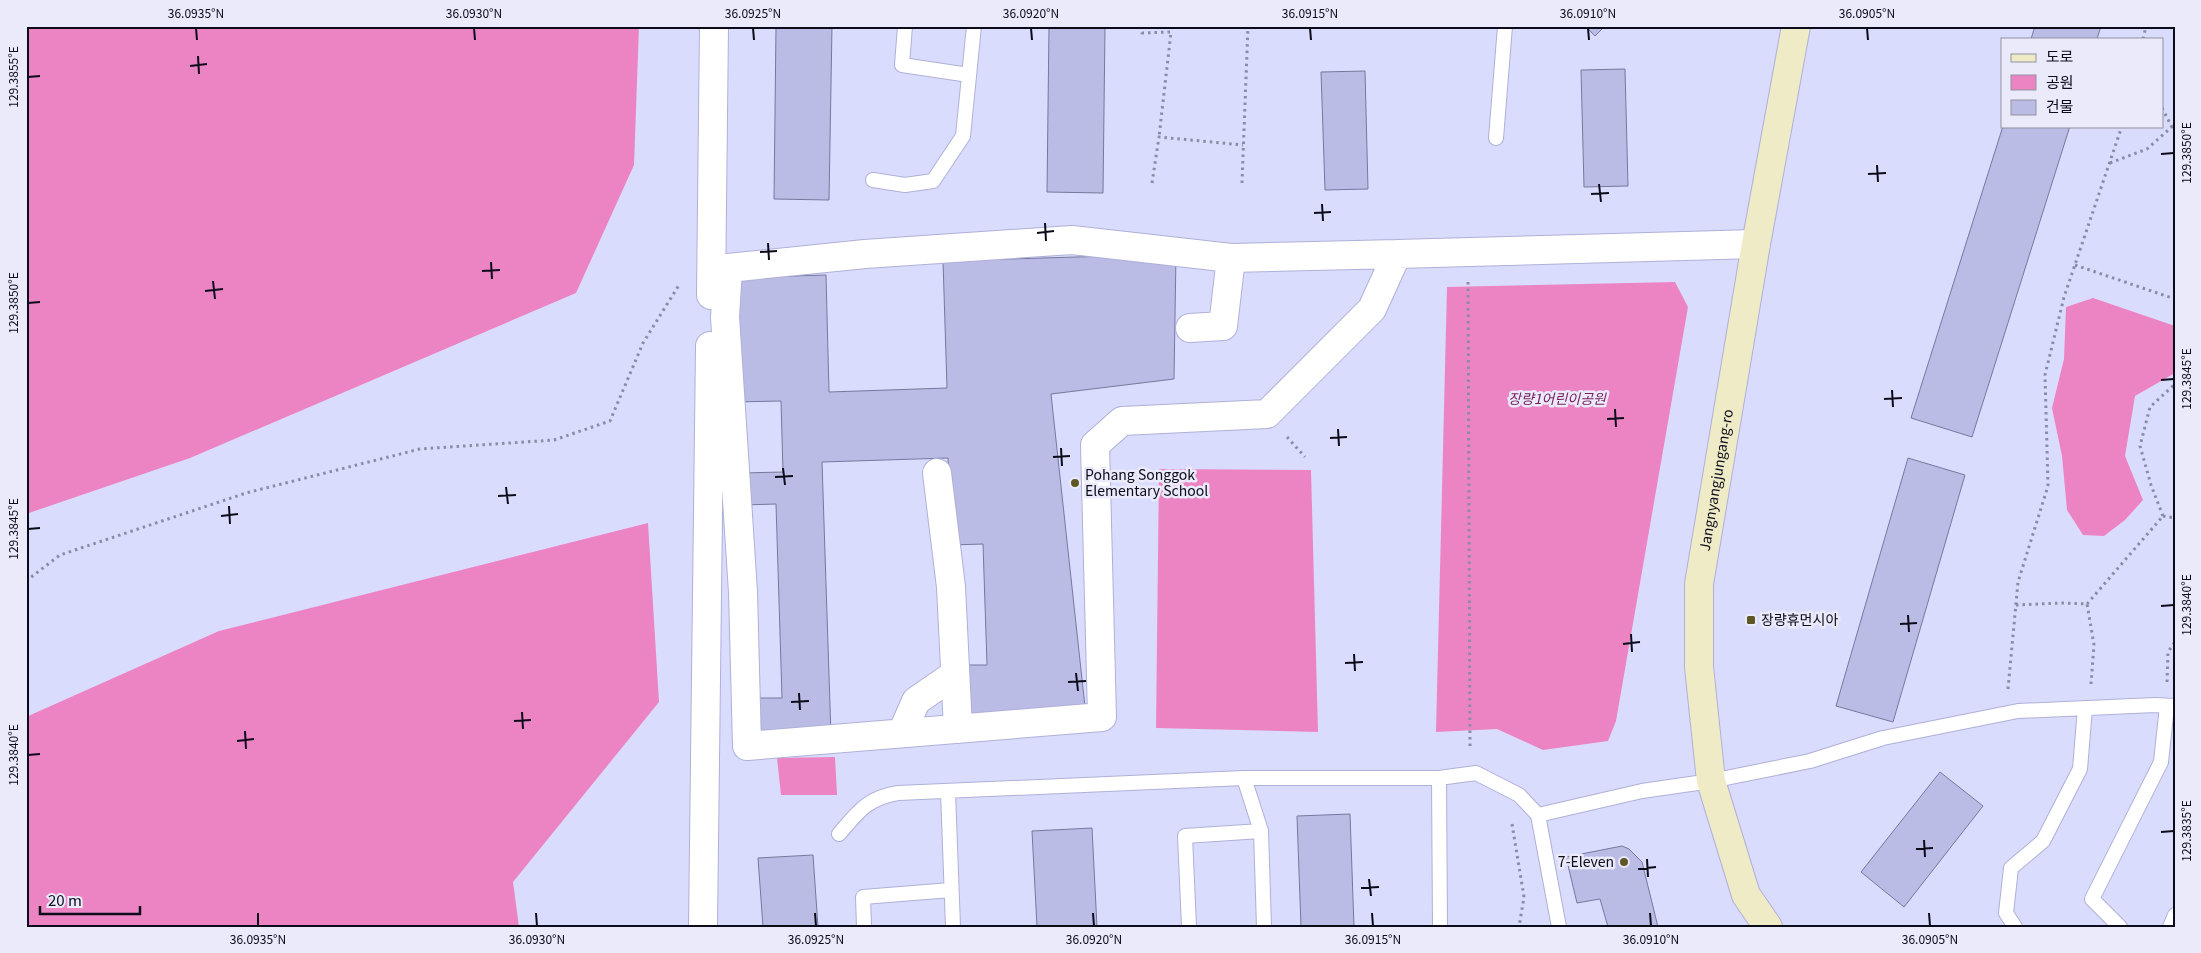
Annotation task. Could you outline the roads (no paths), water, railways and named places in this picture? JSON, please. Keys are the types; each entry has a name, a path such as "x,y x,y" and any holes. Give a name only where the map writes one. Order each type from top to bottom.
{"street":[{"path":"703,927 714,26"},
{"name":"Jangnyangjungang-ro","path":"1768,927 1746,895 1711,781 1699,667 1699,584 1756,244 1796,26"},
{"path":"1397,254 1372,309 1267,414 1122,421 1095,445 1102,717 747,746 743,592 725,317 728,268 865,254 1072,240 1231,258 1756,244"},
{"path":"1190,328 1223,326 1231,258"},
{"path":"936,473 951,587 958,729"},
{"path":"902,734 916,701 955,674"}],"lane":[{"path":"905,26 902,65 970,75"},
{"path":"873,180 905,185 933,181 963,136 974,26"},
{"path":"1496,138 1505,26"},
{"path":"1538,815 1642,791 1711,781 1810,761 1883,738 2018,710 2171,706 2160,762 2092,899 2120,927"},
{"path":"2015,927 2006,914 2012,868 2043,841 2080,769 2086,708"},
{"path":"839,834 864,806 879,796 898,792 948,792 1244,778 1439,778 1476,773 1520,795 1538,815 1559,927"},
{"path":"1244,778 1261,831 1264,927"},
{"path":"1439,778 1440,927"},
{"path":"948,792 954,927"},
{"path":"1189,927 1185,836 1261,831"},
{"path":"864,927 863,897 951,890"},
{"path":"2170,927 2175,915"}],"place":[{"name":"Pohang Songgok Elementary School","path":"1075,483"},
{"name":"장량휴먼시아","path":"1751,620"},
{"name":"7-Eleven","path":"1624,862"}],"park label":[{"name":"장량1어린이공원","path":"1557,399"}]}
